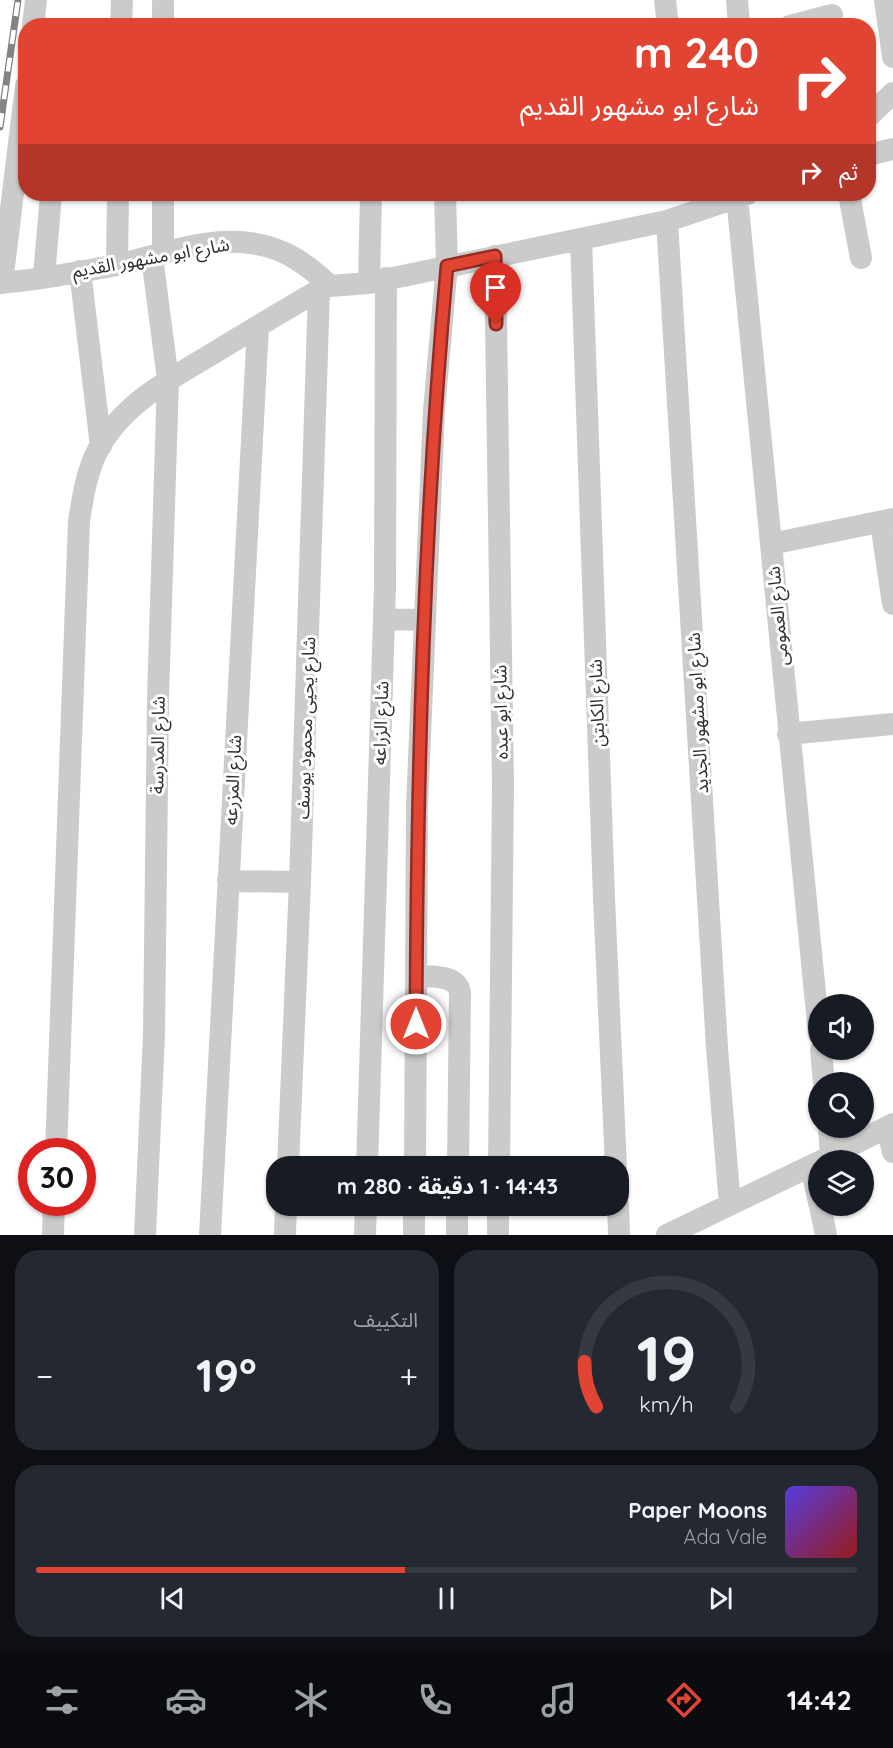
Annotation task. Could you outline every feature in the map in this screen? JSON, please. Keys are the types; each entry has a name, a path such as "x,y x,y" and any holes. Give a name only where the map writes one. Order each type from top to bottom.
{"street":[{"path":"34,18 36,0"},
{"path":"121,18 122,0"},
{"path":"665,0 667,18"},
{"path":"736,0 738,18"},
{"path":"885,0 893,57"},
{"path":"163,3 163,18"},
{"path":"816,18 832,13"},
{"path":"876,109 893,93"},
{"path":"876,152 893,148"},
{"path":"1,283 18,149"},
{"path":"44,277 50,201"},
{"path":"117,264 118,201"},
{"name":"شارع المدرسة","path":"145,1235 154,1034 158,711 168,380 157,255 162,201"},
{"name":"شارع الزراعه","path":"367,1156 384,618 378,280 372,201"},
{"path":"415,1156 417,806 434,410 447,266 445,201"},
{"name":"شارع العمومى","path":"742,201 788,734 815,994"},
{"path":"850,201 861,258"},
{"path":"57,1138 79,520 85,482 100,446 120,420 168,380 325,288 378,280 667,220 688,203"},
{"name":"شارع ابو مشهور الجديد","path":"667,220 717,1048 730,1205"},
{"name":"شارع الكابتن","path":"581,239 616,1156"},
{"name":"شارع ابو مشهور القديم","path":"1,283 80,271 227,242 256,244 283,251 308,265 325,288"},
{"name":"شارع ابو عبده","path":"495,256 503,785 499,1156"},
{"path":"80,271 100,446"},
{"name":"شارع يحيى محمود يوسف","path":"288,1156 325,288"},
{"name":"شارع المزرعه","path":"210,1235 258,326"},
{"path":"771,544 887,521 893,604"},
{"path":"384,618 424,620"},
{"path":"788,734 893,724"},
{"path":"228,881 300,882"},
{"path":"416,976 445,978 454,981 459,986 458,1156"},
{"path":"843,1150 890,1126 893,1152"},
{"path":"667,1235 693,1229 730,1205 808,1167"},
{"path":"53,1235 54,1216"},
{"path":"285,1235 286,1216"},
{"path":"365,1235 366,1216"},
{"path":"414,1216 414,1235"},
{"path":"457,1216 457,1235"},
{"path":"498,1216 498,1235"},
{"path":"619,1216 620,1235"},
{"path":"822,1216 826,1235"}],"railway":[{"path":"0,127 18,0"}],"route":[{"path":"416,1024 417,806 427,545 434,410 447,266 495,256 496,324"}]}
